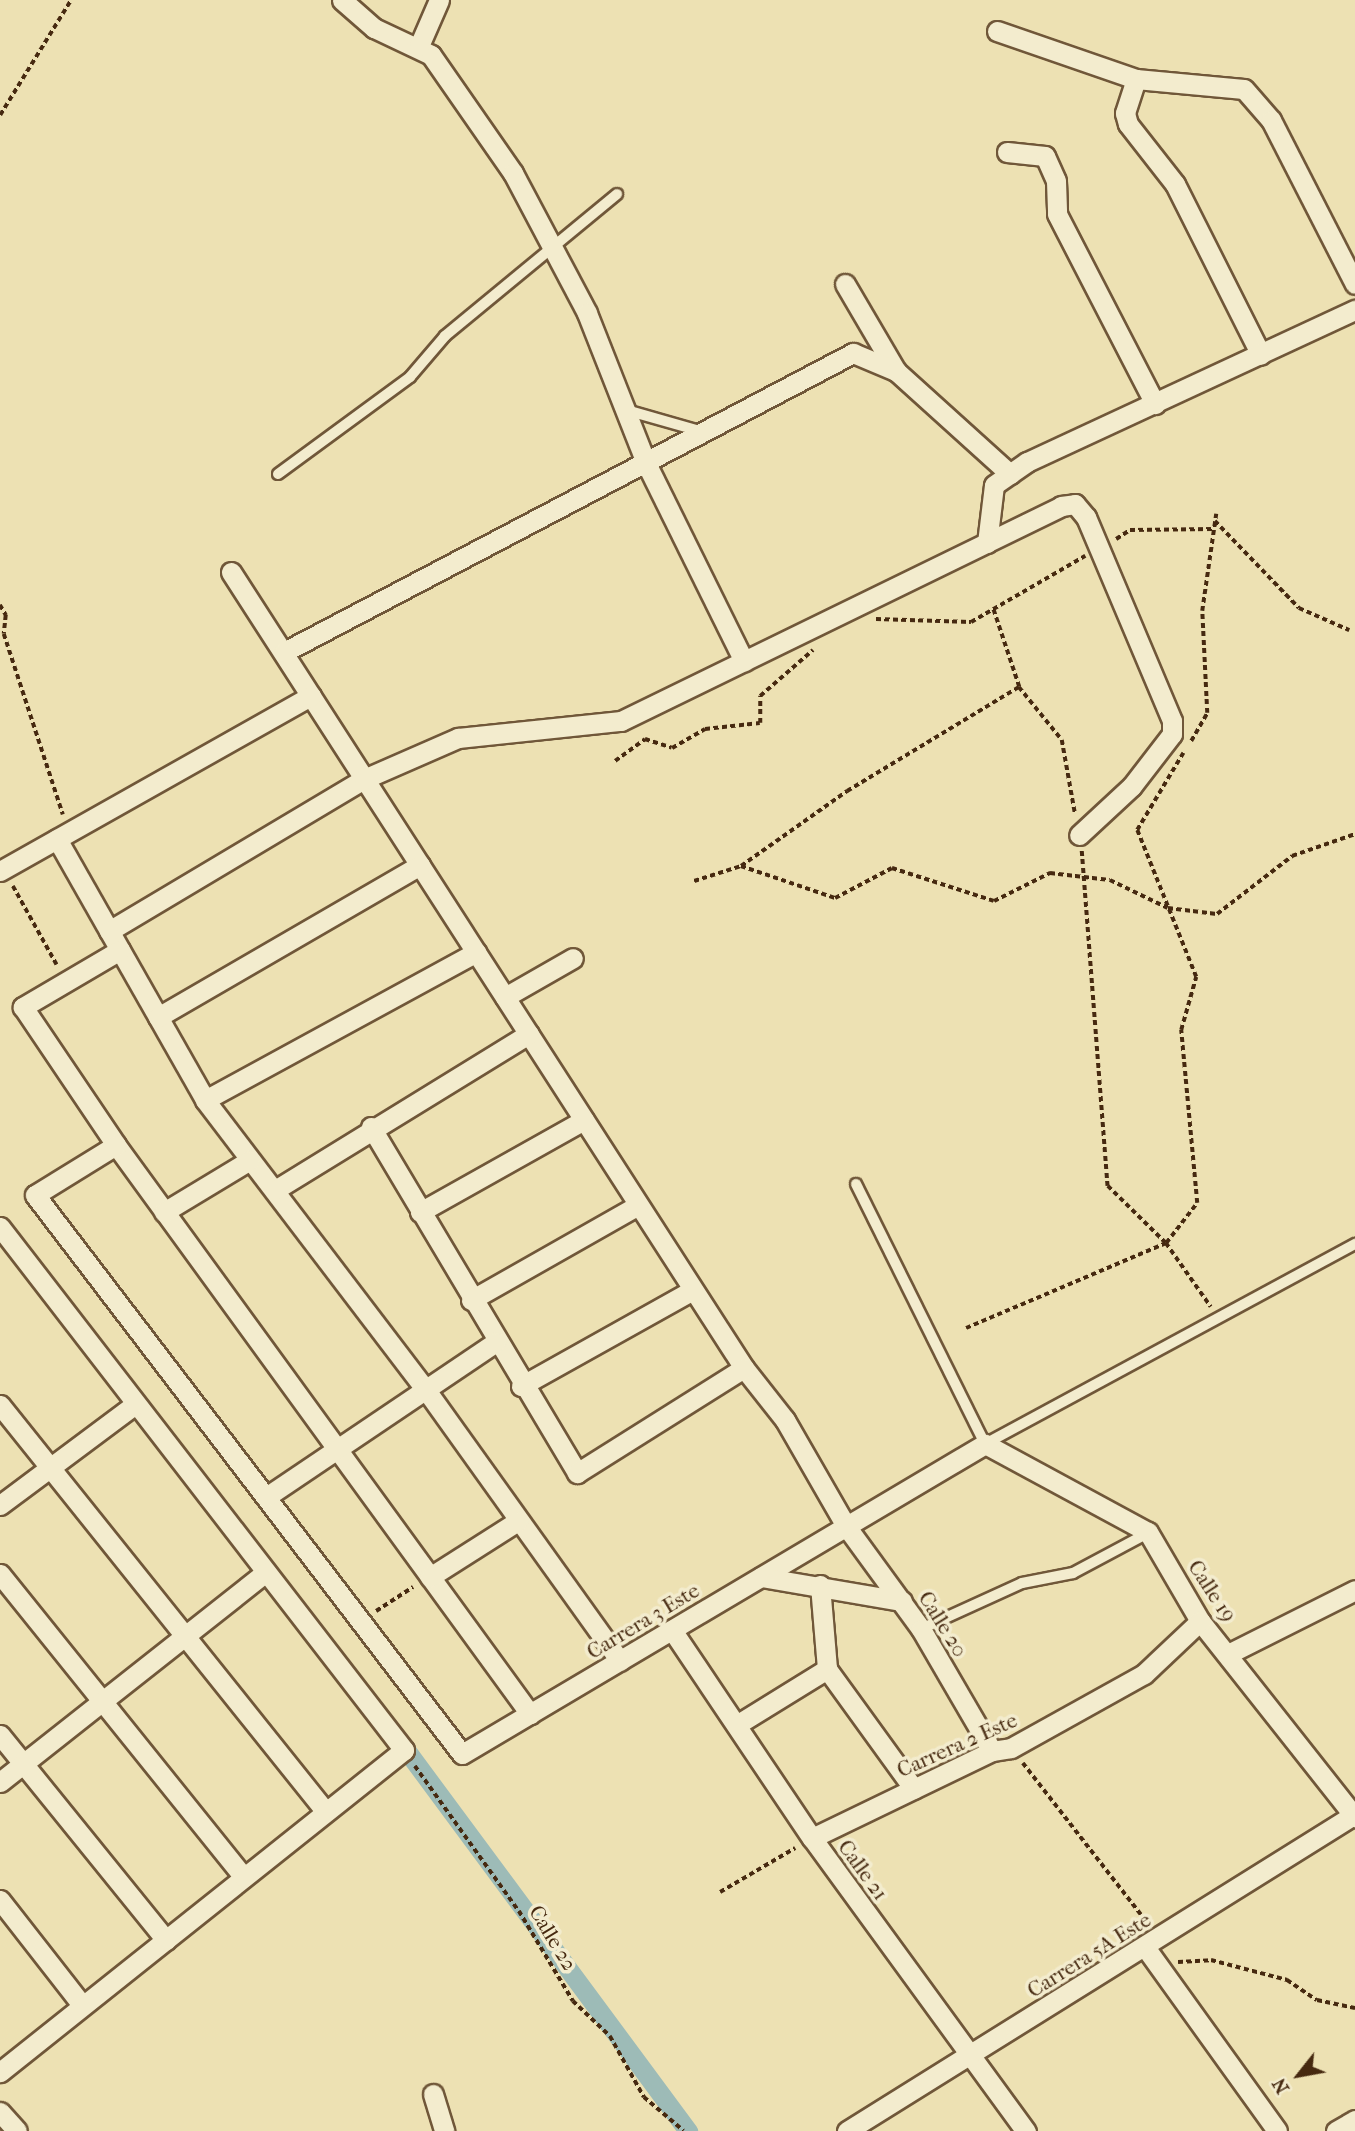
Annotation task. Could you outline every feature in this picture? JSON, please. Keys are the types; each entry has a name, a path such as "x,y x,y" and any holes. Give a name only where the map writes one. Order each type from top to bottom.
{"street":[{"path":"342,0 374,28 419,46 461,92 513,173 587,313 647,465 744,661"},
{"path":"419,46 439,0"},
{"path":"997,31 1136,79 1244,89 1259,102 1355,284"},
{"path":"1136,79 1125,113 1128,124 1175,184 1261,355"},
{"path":"1007,152 1045,156 1056,181 1057,214 1155,404"},
{"path":"845,284 896,371 1010,474"},
{"path":"986,543 995,485 1027,462 1355,310"},
{"path":"284,652 647,465 853,353 896,371"},
{"path":"109,931 365,779 458,738 621,721 986,543 1074,504 1086,517 1172,721 1172,734 1132,786 1079,835"},
{"name":"Calle 20","path":"232,572 744,1368 785,1420 845,1526 902,1601 1002,1749"},
{"path":"2,870 311,696"},
{"path":"62,836 109,931 205,1100 426,1390 620,1661"},
{"path":"158,1017 420,865"},
{"path":"120,950 23,1007 164,1212 530,1714"},
{"path":"205,1100 476,952"},
{"path":"505,997 573,958"},
{"path":"275,1190 371,1127 529,1034"},
{"path":"420,1212 584,1120"},
{"path":"371,1127 521,1385 577,1474 744,1368"},
{"path":"116,1145 35,1195 360,1622"},
{"path":"164,1212 250,1160"},
{"path":"471,1300 638,1205"},
{"path":"0,1227 134,1405 404,1750 0,2072"},
{"path":"521,1385 694,1290"},
{"path":"266,1497 496,1342"},
{"path":"0,1405 326,1812"},
{"path":"0,1505 134,1405"},
{"path":"985,1444 1148,1532"},
{"name":"Carrera 3 Este","path":"360,1622 462,1754 985,1444"},
{"path":"430,1577 518,1521"},
{"name":"Calle 19","path":"1148,1532 1200,1621 1354,1815"},
{"path":"0,1782 266,1572"},
{"path":"0,1574 244,1877"},
{"path":"761,1577 902,1601"},
{"path":"820,1585 827,1669 914,1789"},
{"path":"1228,1654 1355,1590"},
{"name":"Carrera 2 Este","path":"812,1838 1002,1749 1144,1674 1200,1621"},
{"name":"Calle 21","path":"672,1630 738,1724 812,1838 1026,2131"},
{"path":"738,1724 827,1669"},
{"path":"0,1735 166,1940"},
{"name":"Carrera 5A Este","path":"847,2131 970,2057 1354,1815"},
{"path":"0,1900 82,2005"},
{"path":"1150,1943 1159,1967 1277,2131"},
{"path":"433,2094 444,2131"},
{"path":"0,2112 17,2131"},
{"path":"1336,2131 1355,2120"}],"lane":[{"path":"278,474 410,377 445,336 617,194"},
{"path":"625,409 706,433"},
{"path":"856,1184 985,1444 1221,1320 1355,1244"},
{"path":"921,1629 1022,1583 1073,1573 1148,1532"}],"path":[{"path":"0,116 71,0"},
{"path":"966,1328 1166,1243 1197,1203 1181,1030 1196,977 1137,830 1207,713 1202,611 1216,514"},
{"path":"1215,521 1299,608 1349,630"},
{"path":"863,619 971,622 1130,530 1214,528"},
{"path":"0,605 6,615 4,635 55,782 62,836"},
{"path":"993,609 1019,687 1062,740 1086,877 1108,1186 1166,1243 1221,1320"},
{"path":"615,761 645,739 673,748 705,729 760,723 760,696 820,644"},
{"path":"694,881 741,866 847,791 1019,687"},
{"path":"741,866 835,898 892,868 994,901 1050,873 1110,880 1168,908 1217,914 1292,856 1355,834"},
{"path":"2,870 66,981"},
{"path":"360,1622 430,1577"},
{"path":"1002,1749 1111,1880 1143,1912 1150,1943"},
{"name":"Calle 22","path":"404,1750 520,1911 573,2001 610,2036 644,2097 684,2131"},
{"path":"720,1892 812,1838"},
{"path":"1159,1967 1190,1958 1211,1960 1287,1980 1317,2000 1355,2008"}],"waterway":[{"path":"395,1735 688,2131"}]}
